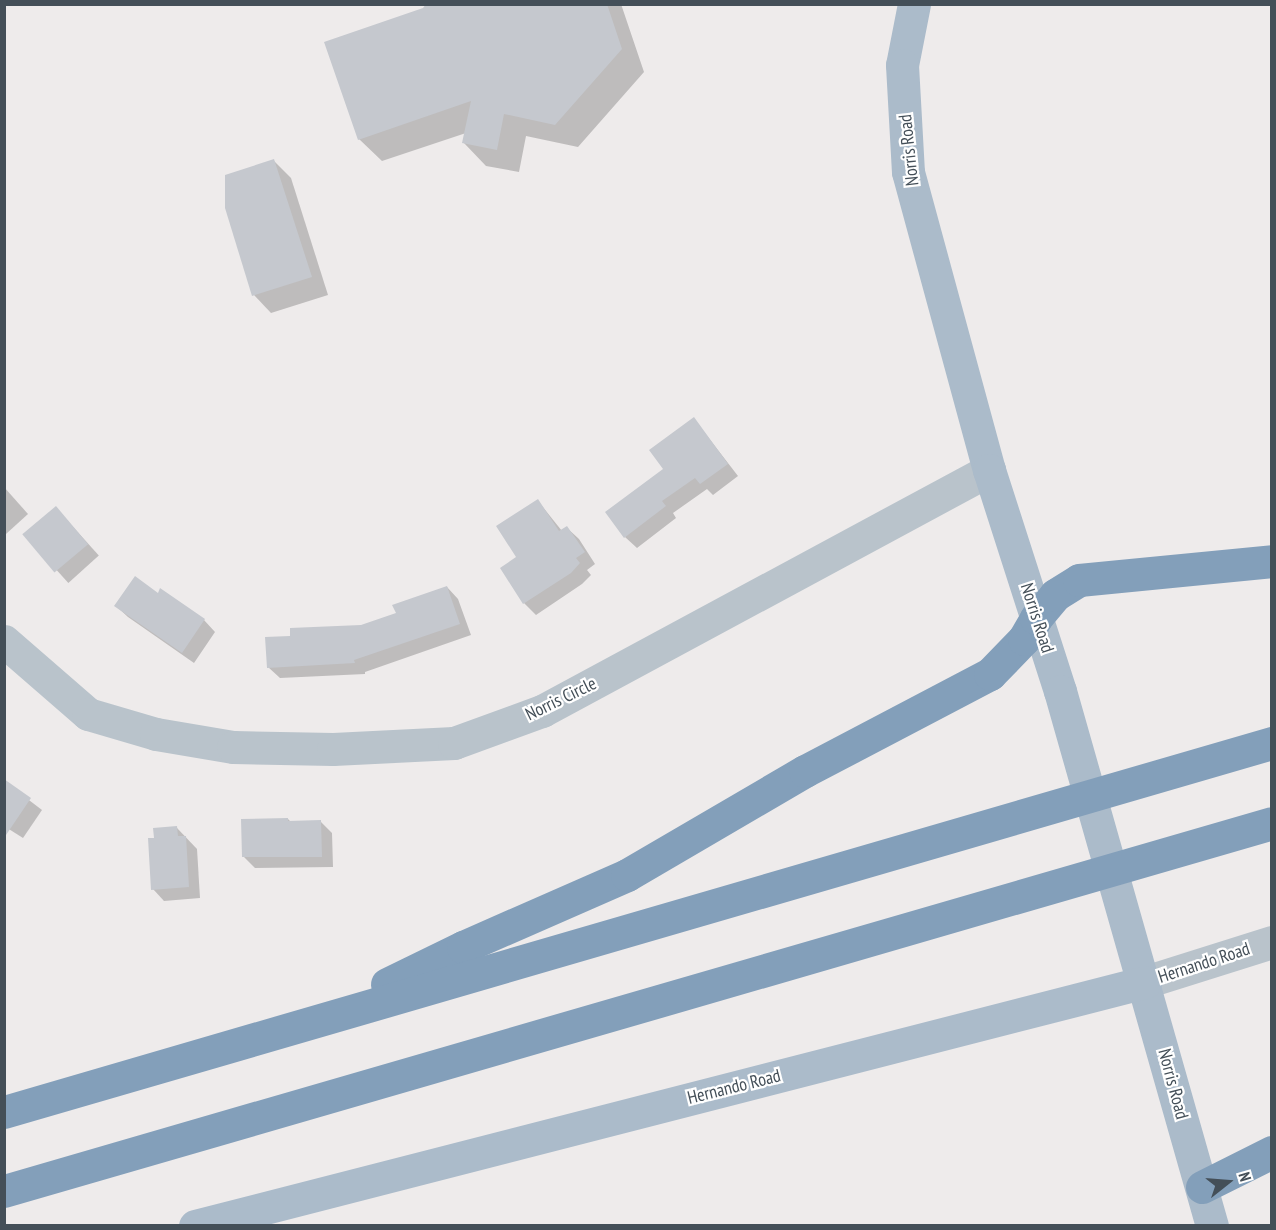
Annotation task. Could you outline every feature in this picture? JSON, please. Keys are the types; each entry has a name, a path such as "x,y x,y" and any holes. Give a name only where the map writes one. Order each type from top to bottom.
{"highway":[{"path":"308,1023 463,947 627,875 805,771 990,674 1024,639 1036,618 1055,595 1079,580 1272,561"},
{"path":"4,1112 1272,743"},
{"path":"4,1191 1272,823"},
{"path":"1202,1187 1272,1152"}],"main road":[{"name":"Norris Road","path":"914,4 902,65 908,172 989,470 1060,692 1145,982 1212,1226"},
{"name":"Hernando Road","path":"195,1226 1145,982"}],"street":[{"name":"Norris Circle","path":"4,641 88,714 156,734 233,747 333,749 453,743 542,711 989,470"},
{"name":"Hernando Road","path":"1145,982 1272,942"}],"building":[{"path":"426,4 607,4 622,49 555,125 504,114 497,150 462,143 471,101 358,140 324,42 423,8"},
{"path":"274,159 312,277 252,296 225,208 225,175"},
{"path":"694,417 728,464 700,484 695,478 662,501 666,506 624,538 605,512 663,469 649,450"},
{"path":"538,499 559,531 567,526 585,552 576,558 580,563 571,573 523,604 500,568 516,557 496,526"},
{"path":"56,506 88,544 54,573 22,534"},
{"path":"135,576 158,593 160,588 205,619 182,653 114,606"},
{"path":"447,586 460,624 354,660 355,663 267,668 265,637 290,636 290,628 361,625 396,613 392,605"},
{"path":"4,779 31,798 4,838"},
{"path":"288,818 288,821 321,820 322,857 242,857 241,819"},
{"path":"177,826 178,836 186,836 189,887 151,890 148,838 154,838 153,828"}]}
